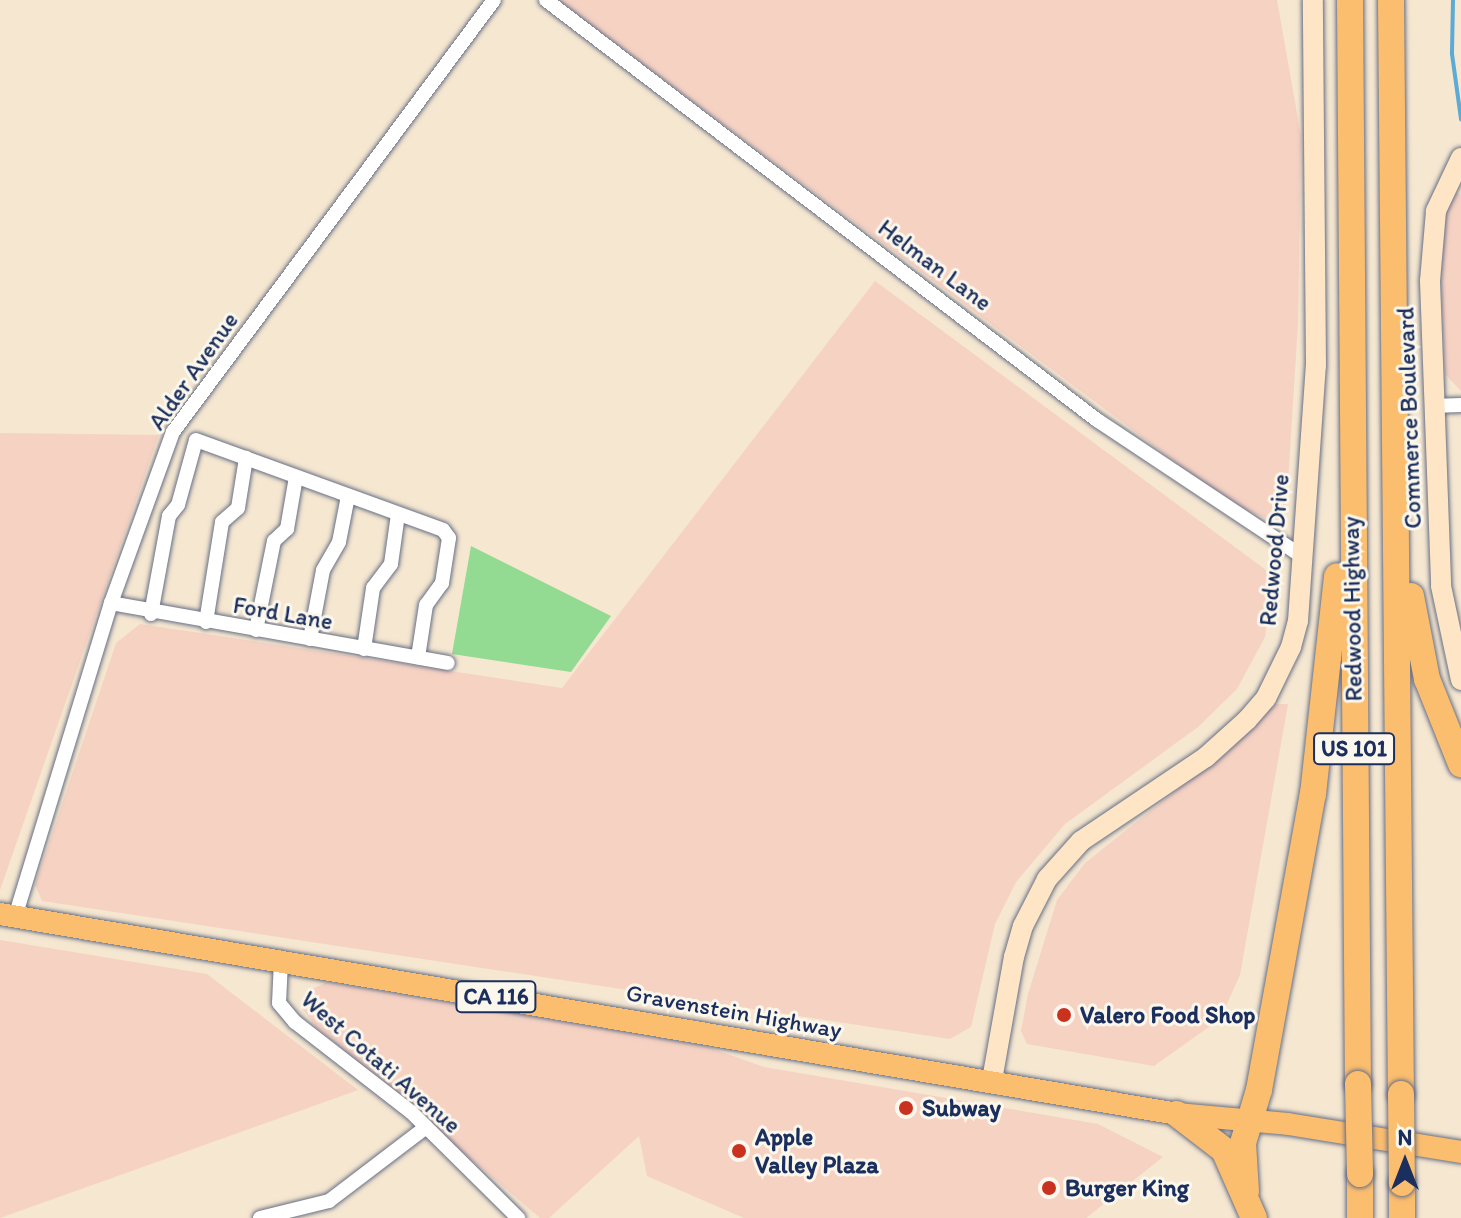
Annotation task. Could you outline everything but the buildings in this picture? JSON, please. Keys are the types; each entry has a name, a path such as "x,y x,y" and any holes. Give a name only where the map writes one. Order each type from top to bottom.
{"highway":[{"name":"Redwood Highway","path":"1350,0 1350,413 1360,1218"},
{"name":"Redwood Highway","path":"1391,0 1402,1218"},
{"path":"1246,1191 1243,1143 1250,1120 1323,730 1350,413"},
{"path":"1396,426 1418,649 1461,764"},
{"name":"CA 116","path":"1177,1114 1224,1150 1246,1191 1254,1218"}],"main road":[{"name":"Redwood Drive","path":"992,1080 1017,947 1047,879 1081,841 1206,757 1266,698 1298,621 1316,366 1313,0"},
{"name":"Commerce Boulevard","path":"1461,158 1442,193 1433,228 1432,406 1441,586 1461,680"},
{"name":"Gravenstein Highway","path":"8,916 992,1080 1177,1114 1250,1120 1461,1152"}],"street":[{"name":"Alder Avenue","path":"8,916 111,603 173,432 494,0"},
{"name":"Helman Lane","path":"546,0 1097,420 1303,557"},
{"path":"1432,406 1461,405"},
{"path":"151,614 169,516 178,505 196,440 443,530 449,538 442,583 426,605 418,657"},
{"path":"206,622 222,522 238,508 246,458"},
{"path":"256,630 274,541 287,529 296,477"},
{"path":"310,639 323,570 339,542 348,496"},
{"path":"364,649 373,588 391,564 398,514"},
{"name":"Ford Lane","path":"111,603 151,614 448,663"},
{"name":"West Cotati Avenue","path":"281,961 279,1003 295,1022 426,1127 518,1218"},
{"path":"260,1218 329,1201 426,1127"}],"shaded area":[{"path":"557,0 1277,0 1301,136 1298,323 1286,515 1275,522 1232,504"},
{"path":"1445,187 1461,195 1461,391 1445,374 1439,241"},
{"path":"875,281 1266,570 1270,599 1265,637 1237,689 1198,727 1065,824 1016,882 995,924 971,1027 950,1039 42,901 35,885 116,643 140,624 562,688"},
{"path":"0,433 159,435 0,890"},
{"path":"1271,704 1288,704 1240,975 1220,1019 1154,1066 1027,1044 1021,1031 1028,994 1057,900 1085,863 1238,741"},
{"path":"0,940 207,974 358,1090 0,1218"},
{"path":"327,982 702,1045 764,1067 1098,1124 1163,1157 1086,1218 744,1218 647,1176 639,1136 549,1218 540,1218 315,1026 300,1005 306,992"}],"green space":[{"path":"471,546 611,616 571,672 452,654"}],"waterway":[{"path":"1453,0 1452,54 1461,119"}],"place":[{"name":"Valero Food Shop","path":"1064,1015"},
{"name":"Subway","path":"906,1108"},
{"name":"Apple Valley Plaza","path":"739,1151"},
{"name":"Burger King","path":"1049,1188"}]}
